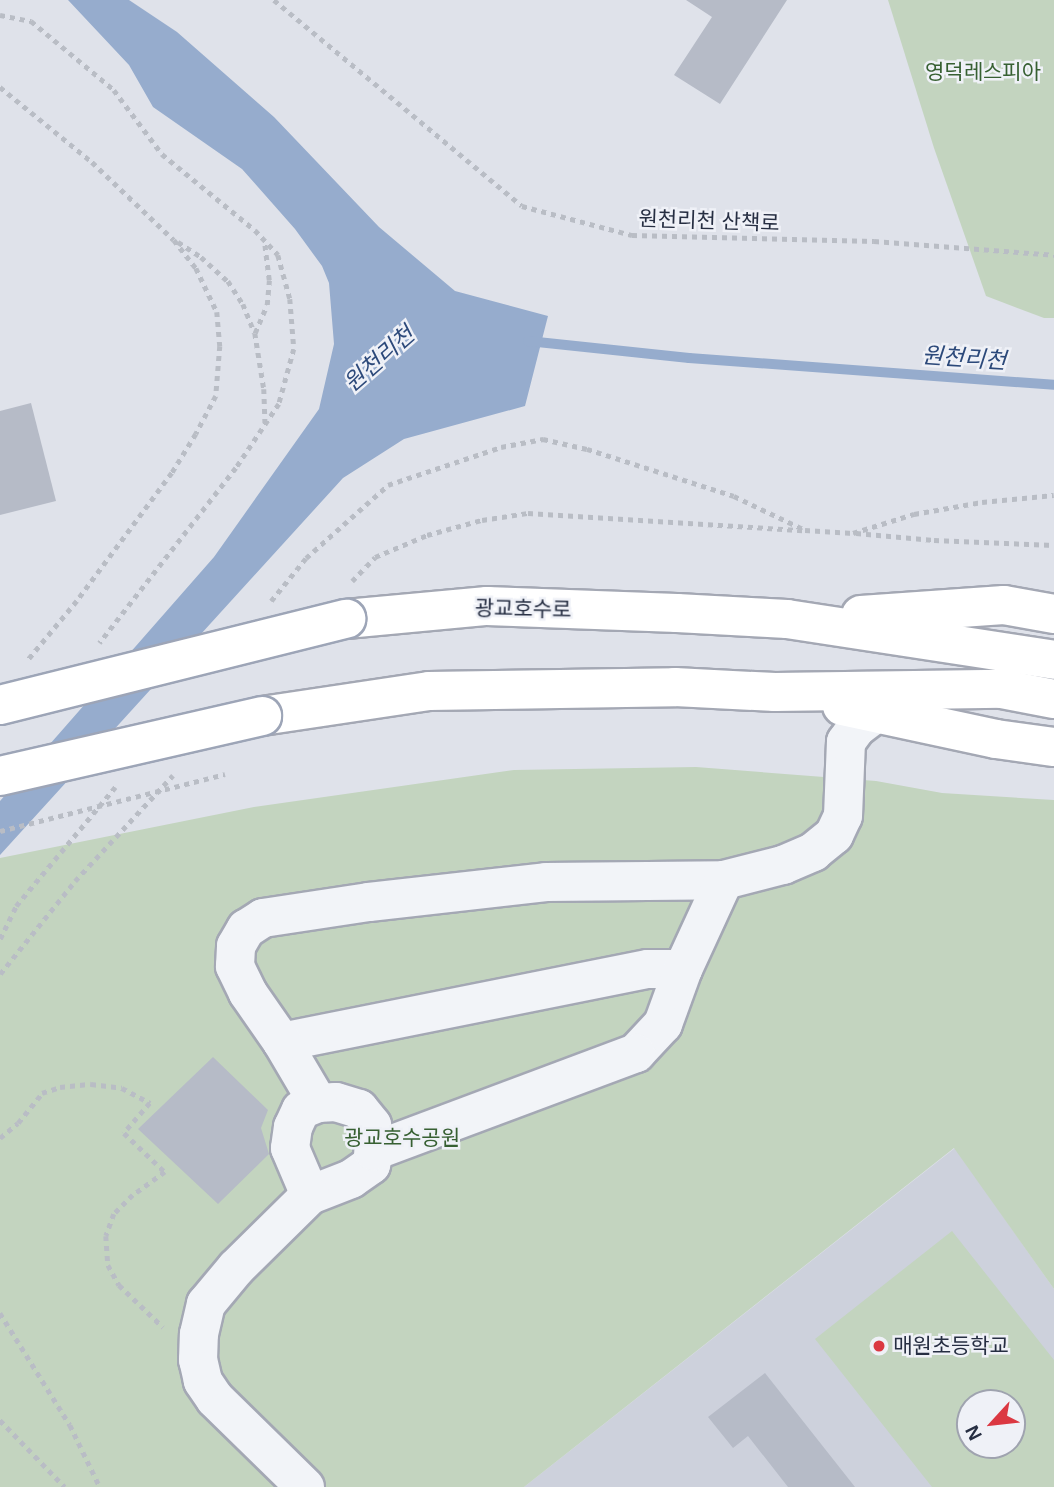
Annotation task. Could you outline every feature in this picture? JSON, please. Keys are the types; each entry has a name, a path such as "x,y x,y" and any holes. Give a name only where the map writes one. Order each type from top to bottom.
{"main road":[{"path":"787,620 1004,605 1054,614"},
{"name":"광교호수로","path":"0,705 346,619 487,606 787,620 1054,660"},
{"path":"0,776 262,716 429,691 675,687 775,692 1002,689 1054,699"},
{"path":"775,692 996,739 1054,747"}],"lane":[{"path":"318,1103 282,1042 248,993 235,966 236,946 246,929 263,918 369,902 546,882 724,880 783,865 813,852 834,835 843,816 845,742 856,728 876,713"},
{"path":"374,1150 636,1053 663,1024 683,969 724,880"},
{"path":"282,1042 648,969 683,969"},
{"path":"305,1487 215,1399 203,1381 198,1347 206,1304 236,1268 310,1195 351,1179 371,1165 374,1150 372,1125 359,1109 336,1102 318,1103 301,1110 293,1127 290,1148 310,1195"}],"path":[{"name":"원천리천 산책로","path":"274,0 522,206 632,235 874,241 1054,255"},
{"path":"0,15 31,21 114,90 162,154 264,239 278,256 290,299 294,349 279,404 236,468 98,646"},
{"path":"0,87 92,162 174,240 196,268 217,312 220,346 216,396 172,473 77,601 26,662"},
{"path":"255,333 267,305 269,280 264,239"},
{"path":"174,240 201,257 228,281 243,304 255,333 264,389 265,424"},
{"path":"0,831 225,774"},
{"path":"0,1138 18,1123 42,1093 60,1087 91,1084 122,1088 150,1103 124,1133 164,1172 133,1195 114,1214 106,1236 108,1265 119,1285 166,1330"},
{"path":"0,1313 70,1425 100,1487"},
{"path":"0,1420 65,1487"}],"shaded area":[{"name":"매원초등학교","path":"955,1148 1054,1289 1054,1487 524,1487"}],"green space":[{"name":"영덕레스피아","path":"888,0 1054,0 1054,318 1044,318 986,296 934,148"},
{"name":"광교호수공원","path":"696,767 876,781 942,793 1054,800 1054,1289 954,1148 524,1487 0,1487 0,858 254,807 514,770"},
{"path":"952,1231 1054,1360 1054,1487 932,1487 815,1339"}],"water":[{"path":"68,0 129,0 177,32 274,117 379,227 455,291 548,316 525,406 404,439 343,478 0,855 0,801 214,557 319,409 334,344 329,283 322,266 295,229 242,169 153,107 129,65"}],"building":[{"path":"686,0 787,0 720,104 674,75 712,17"},
{"path":"31,403 56,501 0,515 0,411"},
{"path":"213,1057 268,1110 261,1128 269,1154 218,1204 138,1129"},
{"path":"765,1373 855,1487 788,1487 748,1436 733,1448 708,1417"}],"waterway":[{"name":"원천리천","path":"528,341 689,358 1054,385"}],"place":[{"name":"매원초등학교","path":"879,1346"}]}
